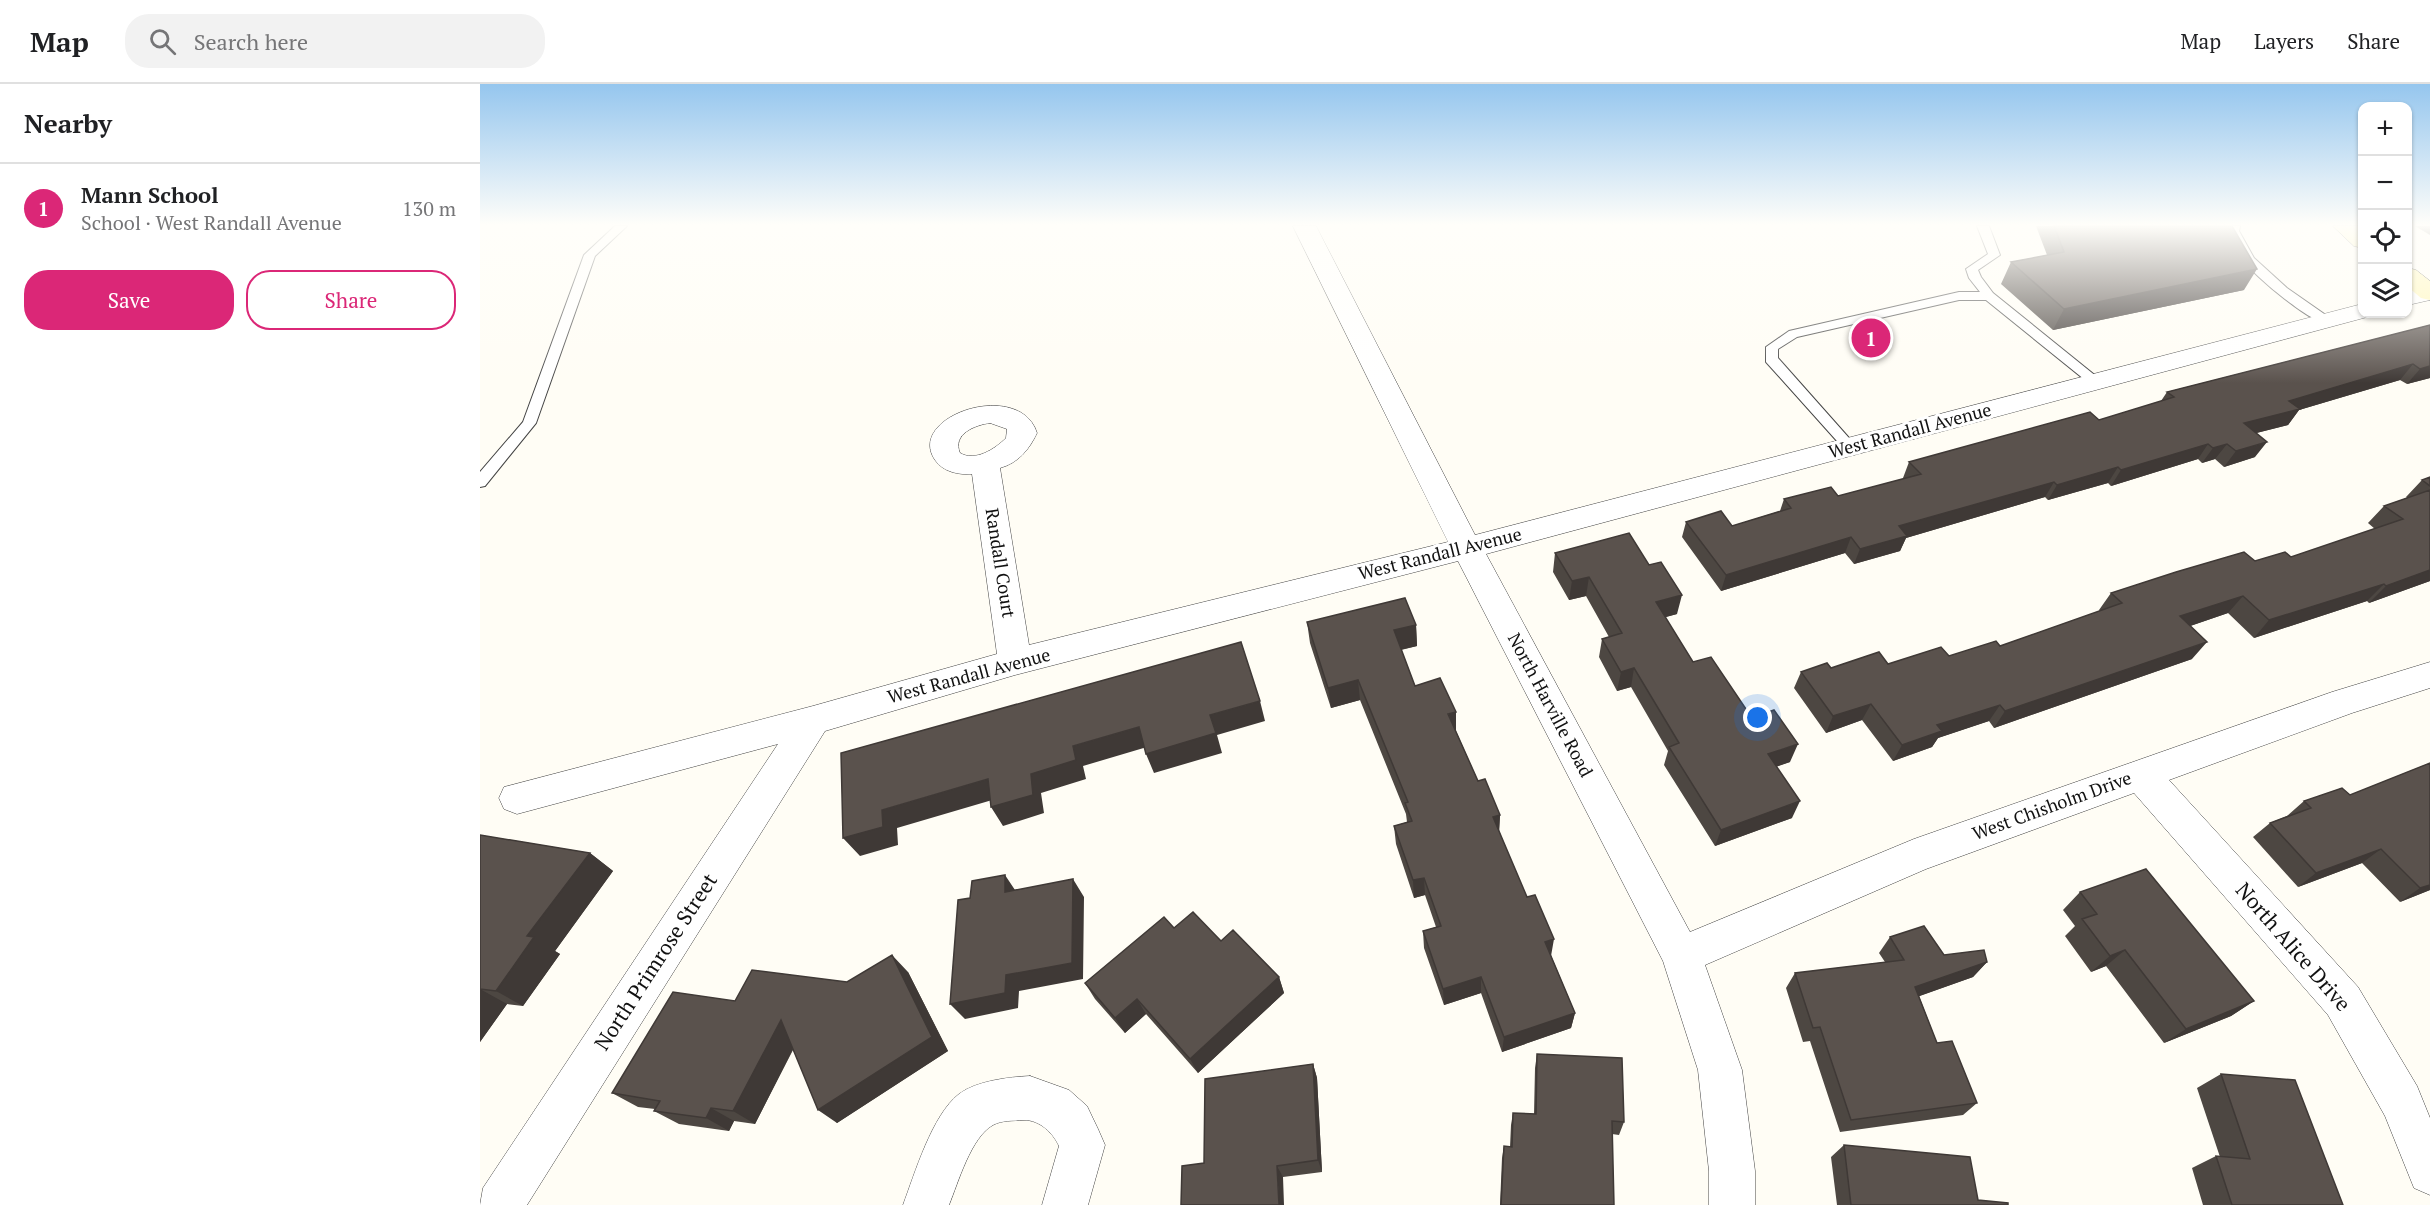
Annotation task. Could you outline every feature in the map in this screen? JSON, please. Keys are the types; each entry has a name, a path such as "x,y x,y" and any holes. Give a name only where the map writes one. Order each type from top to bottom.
{"street":[{"name":"North Harville Road","path":"1330,278 1467,548 1681,955 1720,1070 1732,1171 1732,1205"},
{"path":"2412,278 2430,292"},
{"path":"2412,297 2430,292"},
{"name":"West Randall Avenue","path":"517,798 813,720 1015,662 1467,548 2358,312"},
{"name":"Randall Court","path":"985,464 1015,662"},
{"name":"West Chisholm Drive","path":"1681,955 1914,856 2344,702 2430,675"},
{"name":"North Primrose Street","path":"510,1203 813,720"},
{"name":"North Alice Drive","path":"2141,775 2343,1000 2402,1102 2430,1172"},
{"path":"926,1205 952,1138 975,1110 1003,1098 1030,1098 1053,1106 1071,1122 1082,1145 1065,1205"}],"lane":[{"path":"480,482 529,423 582,278"},
{"path":"1975,278 1989,296 2095,381"},
{"path":"2269,278 2283,291 2326,321"},
{"path":"1850,447 1771,359 1772,346 1792,334 1959,296 1989,296"}],"building":[{"path":"2029,278 2212,278 2064,309"},
{"path":"2430,325 2430,366 2420,369 2413,364 2289,401 2300,409 2244,423 2267,442 2236,451 2227,444 2213,448 2208,444 2121,470 2118,467 2057,485 2054,482 1899,526 1907,536 1860,549 1851,537 1726,575 1686,522 1721,511 1732,526 1791,508 1784,499 1831,487 1838,496 1921,474 1909,462 2090,412 2099,420 2174,397 2167,392"},
{"path":"2430,477 2430,486 2422,480"},
{"path":"2430,490 2430,570 2386,586 2384,584 2269,620 2243,596 2180,616 2207,642 2005,711 2000,705 1937,725 1942,731 1902,745 1871,704 1833,716 1801,672 1827,663 1831,668 1879,652 1888,664 1941,647 1949,656 1996,641 2000,646 2122,603 2111,593 2176,572 2244,552 2255,561 2285,552 2291,557 2403,519 2384,506"},
{"path":"1629,533 1649,565 1661,562 1682,595 1656,602 1693,662 1711,657 1752,718 1774,710 1798,744 1768,754 1800,801 1721,830 1669,747 1679,743 1634,668 1621,672 1602,639 1622,633 1589,577 1572,581 1555,553"},
{"path":"1405,598 1416,625 1394,630 1415,686 1440,678 1456,712 1448,714 1478,781 1485,779 1500,815 1493,817 1527,897 1535,895 1554,939 1545,942 1575,1013 1504,1037 1481,977 1443,989 1423,931 1441,926 1424,878 1413,880 1394,826 1412,821 1405,803 1408,802 1358,680 1328,688 1307,622"},
{"path":"1241,642 1260,701 1210,715 1216,733 1146,754 1139,727 1073,746 1076,760 1031,774 1033,795 991,807 988,779 882,810 883,827 843,838 841,753"},
{"path":"2430,763 2430,885 2420,888 2381,849 2316,873 2270,823 2311,808 2304,801 2342,788 2350,795"},
{"path":"480,835 590,853 527,936 534,937 496,991 480,989"},
{"path":"2146,869 2254,1001 2186,1029 2125,950 2110,956 2082,919 2097,914 2080,892"},
{"path":"1005,875 1005,892 1073,879 1072,963 1006,975 1005,993 950,1004 958,900 970,898 972,881"},
{"path":"1193,912 1221,941 1233,930 1279,977 1190,1059 1137,999 1115,1018 1085,983 1164,917 1174,928"},
{"path":"1924,926 1944,955 1984,950 1987,962 1915,987 1937,1043 1952,1041 1977,1103 1851,1120 1820,1027 1813,1028 1795,973 1904,960 1890,937"},
{"path":"892,955 932,1037 818,1110 781,1020 733,1111 711,1108 706,1118 654,1111 660,1101 612,1093 673,992 735,1001 752,970 847,982"},
{"path":"1537,1054 1622,1058 1624,1122 1612,1121 1614,1205 1501,1205 1504,1146 1512,1147 1513,1113 1536,1114"},
{"path":"1313,1064 1318,1160 1277,1166 1279,1205 1181,1205 1182,1166 1204,1163 1205,1079"},
{"path":"2221,1074 2295,1080 2343,1205 2232,1205 2216,1156 2250,1159"},
{"path":"1844,1145 1970,1157 1978,1200 2008,1203 2008,1205 1851,1205"}],"place":[{"name":"Mann School","path":"1871,338"}]}
